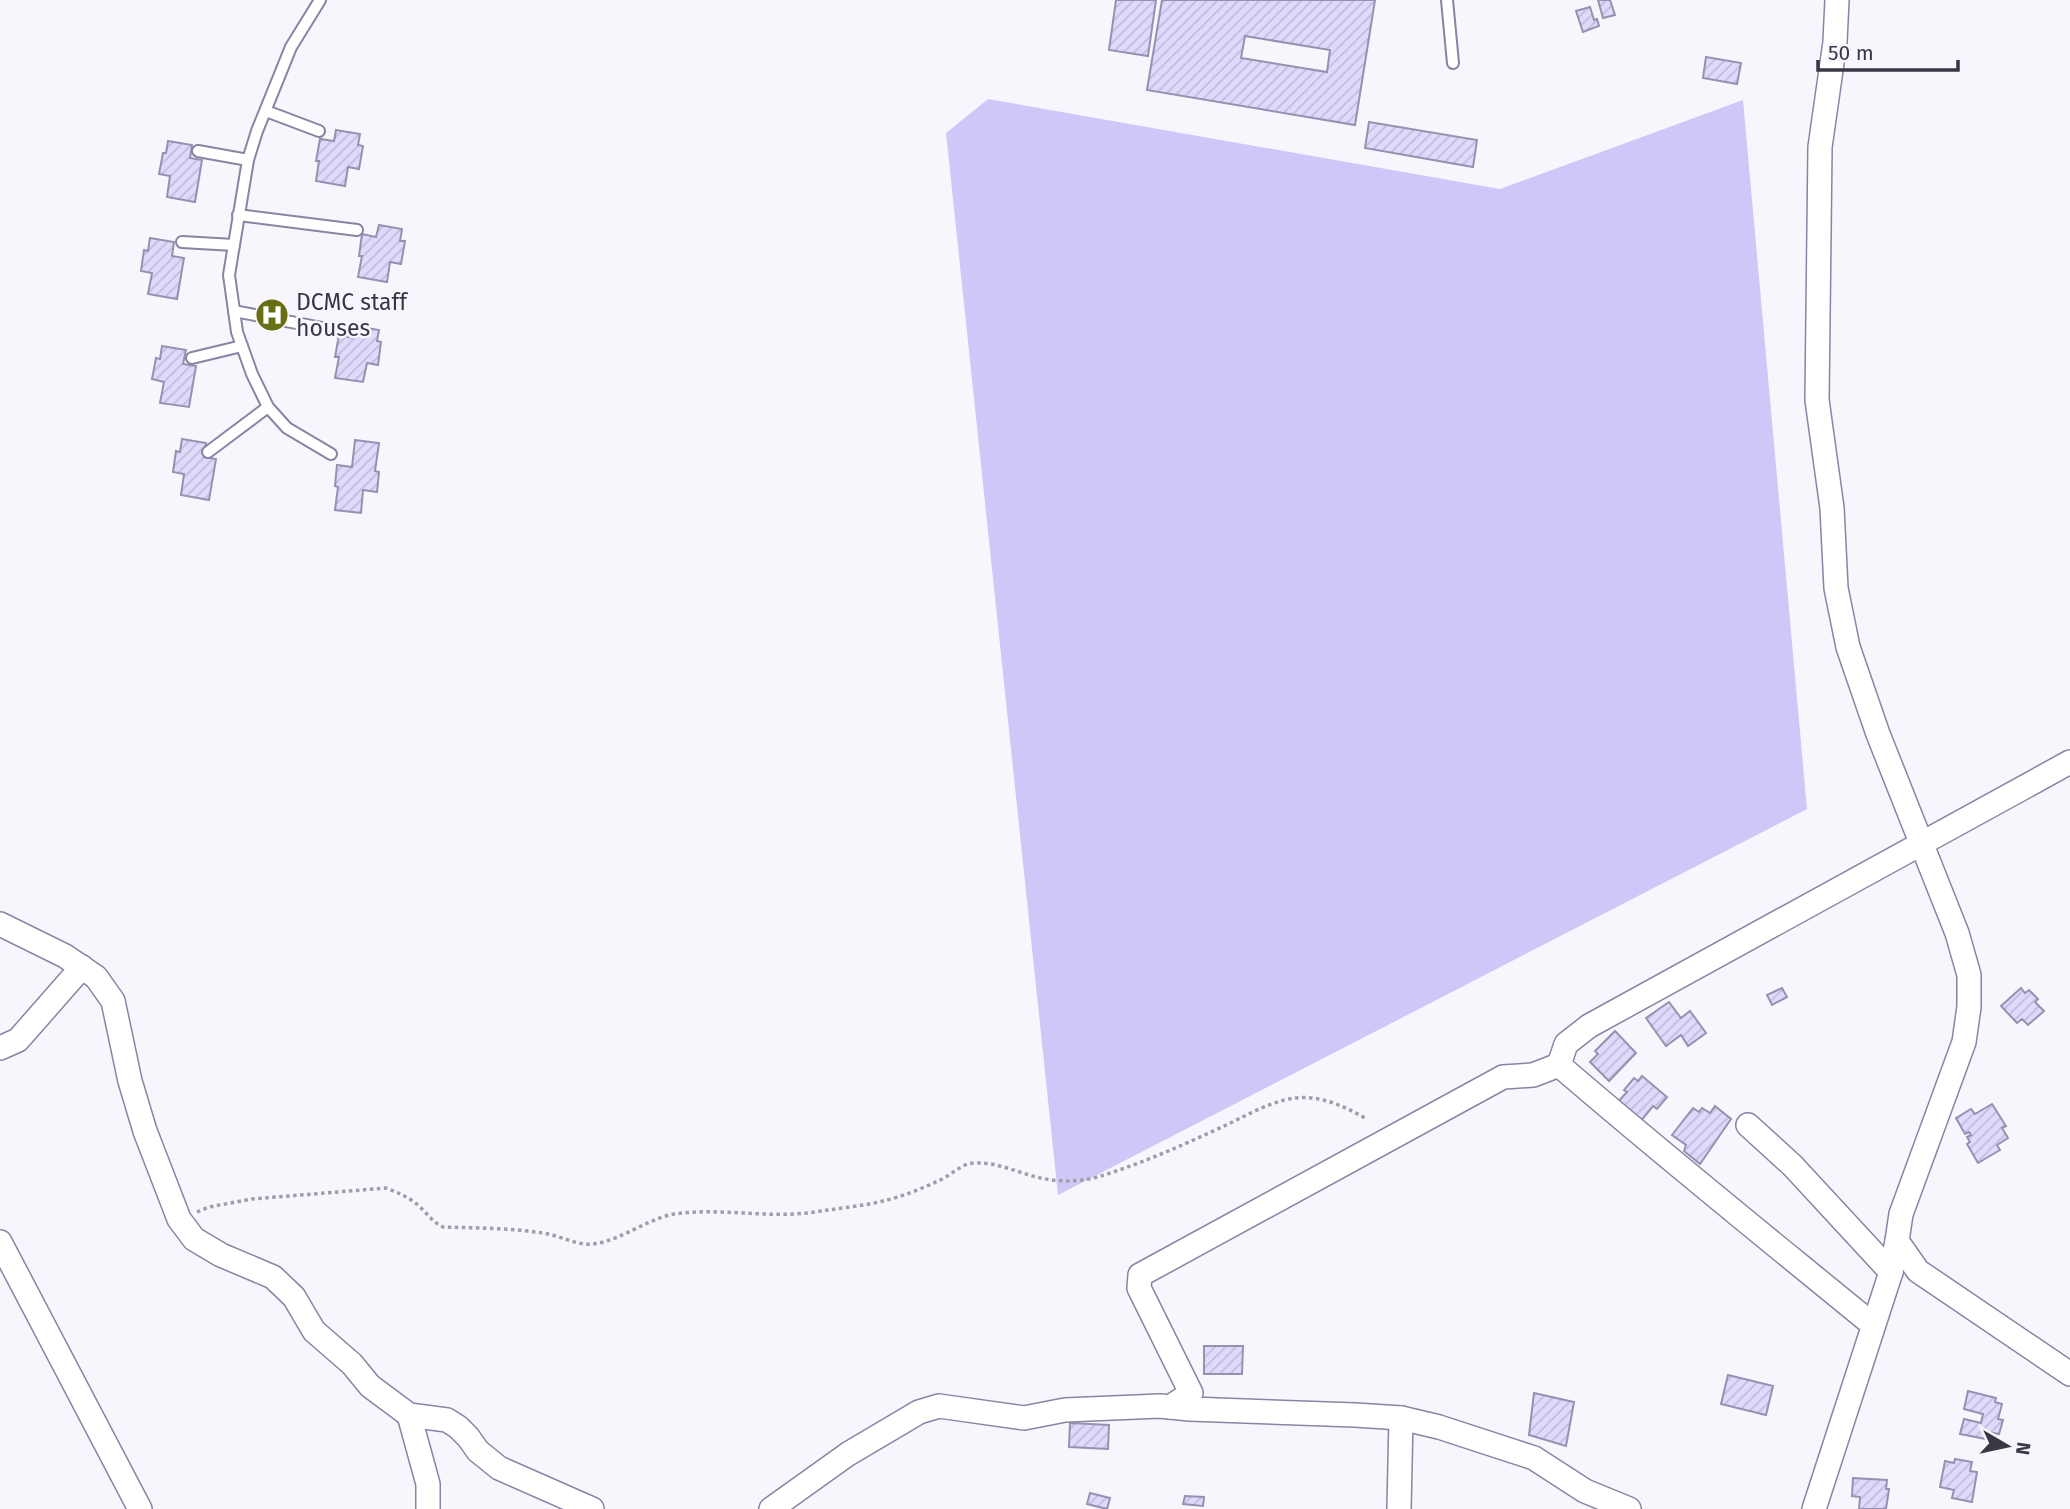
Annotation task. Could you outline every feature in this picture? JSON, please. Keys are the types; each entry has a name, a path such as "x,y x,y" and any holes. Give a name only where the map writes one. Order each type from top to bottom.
{"street":[{"path":"1814,1509 1891,1272 1901,1214 1964,1042 1969,1007 1969,975 1957,933 1878,734 1848,647 1836,588 1832,508 1817,400 1820,147 1835,42 1837,0"},
{"path":"1559,1065 1566,1044 1589,1026 2070,762"},
{"path":"0,924 82,967 96,977 113,1001 130,1081 145,1131 179,1219 194,1239 220,1255 273,1277 294,1297 314,1331 352,1364 370,1385 409,1415 447,1420 458,1427 478,1451 499,1468 592,1509"},
{"path":"0,1048 18,1040 82,967"},
{"path":"1559,1065 1655,1148 1874,1325"},
{"path":"1170,1407 1191,1393 1139,1288 1140,1275 1503,1077 1533,1075 1559,1065"},
{"path":"1748,1125 1792,1165 1891,1272"},
{"path":"1897,1241 1918,1271 2070,1374"},
{"path":"0,1242 140,1509"},
{"path":"771,1509 848,1454 919,1412 939,1406 1024,1418 1065,1410 1170,1407 1401,1418 1439,1427 1534,1458 1585,1491 1629,1509"},
{"path":"409,1415 428,1485 428,1509"},
{"path":"1399,1509 1401,1418"}],"lane":[{"path":"320,0 291,47 248,160 229,275 237,332 252,374 268,407 287,428 331,454"},
{"path":"1447,0 1453,63"},
{"path":"266,111 319,131"},
{"path":"198,151 248,160"},
{"path":"238,215 357,230"},
{"path":"182,242 234,245"},
{"path":"234,311 338,331"},
{"path":"192,358 242,346"},
{"path":"208,452 268,407"}],"path":[{"path":"179,1219 209,1207 252,1199 386,1188 405,1195 432,1221 443,1227 540,1232 583,1244 598,1243 672,1214 706,1212 798,1215 883,1201 940,1181 961,1167 973,1163 1011,1169 1038,1178 1072,1181 1103,1176 1180,1146 1275,1103 1296,1098 1321,1100 1344,1106 1365,1118"}],"shaded area":[{"path":"988,99 1500,189 1743,100 1807,809 1058,1195 946,133"}],"building":[{"path":"1116,0 1156,0 1148,56 1109,50"},
{"path":"1162,0 1375,0 1355,125 1147,90","holes":["1245,36 1330,50 1327,72 1241,58"]},
{"path":"1598,0 1610,0 1615,15 1603,18"},
{"path":"1590,7 1599,26 1583,32 1576,11"},
{"path":"1706,57 1741,63 1737,84 1703,78"},
{"path":"1369,122 1477,140 1473,167 1365,148"},
{"path":"336,130 360,134 358,145 363,146 359,169 348,167 345,186 316,181 320,139 334,141"},
{"path":"168,141 192,145 190,158 202,160 195,202 167,197 170,176 159,174"},
{"path":"379,225 402,229 400,241 405,241 401,264 390,262 387,282 358,277 362,234 376,237"},
{"path":"150,238 174,242 172,256 184,258 177,299 148,294 152,273 141,271 144,250 148,251"},
{"path":"355,326 379,330 377,341 381,342 378,365 367,363 363,382 335,378 339,335 353,338"},
{"path":"162,346 186,350 183,364 196,366 189,407 160,403 164,382 152,379 156,358 160,359"},
{"path":"182,439 206,443 204,457 216,459 209,500 181,495 184,474 173,472 176,451 180,452"},
{"path":"355,440 379,443 375,471 379,472 377,492 363,490 361,513 335,510 337,465 352,467"},
{"path":"1782,988 1787,997 1772,1005 1767,995"},
{"path":"2021,988 2025,993 2029,990 2038,999 2035,1002 2044,1011 2028,1025 2022,1019 2017,1023 2001,1006"},
{"path":"1669,1002 1681,1018 1690,1011 1706,1033 1688,1046 1681,1035 1666,1046 1646,1018"},
{"path":"1615,1031 1636,1053 1609,1081 1590,1062 1598,1054 1595,1051"},
{"path":"1642,1076 1667,1097 1657,1109 1653,1106 1640,1122 1617,1103 1634,1078 1638,1081"},
{"path":"1992,1104 2006,1126 2002,1128 2008,1138 1997,1145 2000,1150 1978,1163 1967,1144 1970,1142 1967,1137 1971,1135 1969,1132 1965,1134 1956,1118 1971,1109 1975,1114"},
{"path":"1715,1106 1731,1119 1700,1164 1684,1151 1686,1145 1672,1135 1693,1108 1699,1112 1702,1108 1710,1113"},
{"path":"1204,1346 1243,1346 1242,1374 1204,1374"},
{"path":"1728,1375 1773,1386 1766,1415 1721,1404"},
{"path":"1968,1391 1996,1398 1995,1402 2002,1404 1998,1419 2003,1420 1999,1434 1993,1433 1991,1440 1960,1434 1964,1419 1981,1423 1983,1414 1964,1409"},
{"path":"1534,1393 1574,1402 1566,1446 1529,1435"},
{"path":"1070,1423 1109,1425 1108,1449 1069,1447"},
{"path":"1955,1459 1972,1462 1970,1471 1977,1472 1972,1502 1952,1498 1954,1490 1940,1487 1945,1461 1954,1463"},
{"path":"1853,1478 1887,1480 1886,1489 1889,1489 1886,1509 1859,1509 1860,1497 1852,1496"},
{"path":"1090,1493 1110,1498 1107,1509 1087,1504"},
{"path":"1185,1496 1204,1497 1203,1506 1183,1504"}],"place":[{"name":"DCMC staff houses","path":"272,315"}]}
